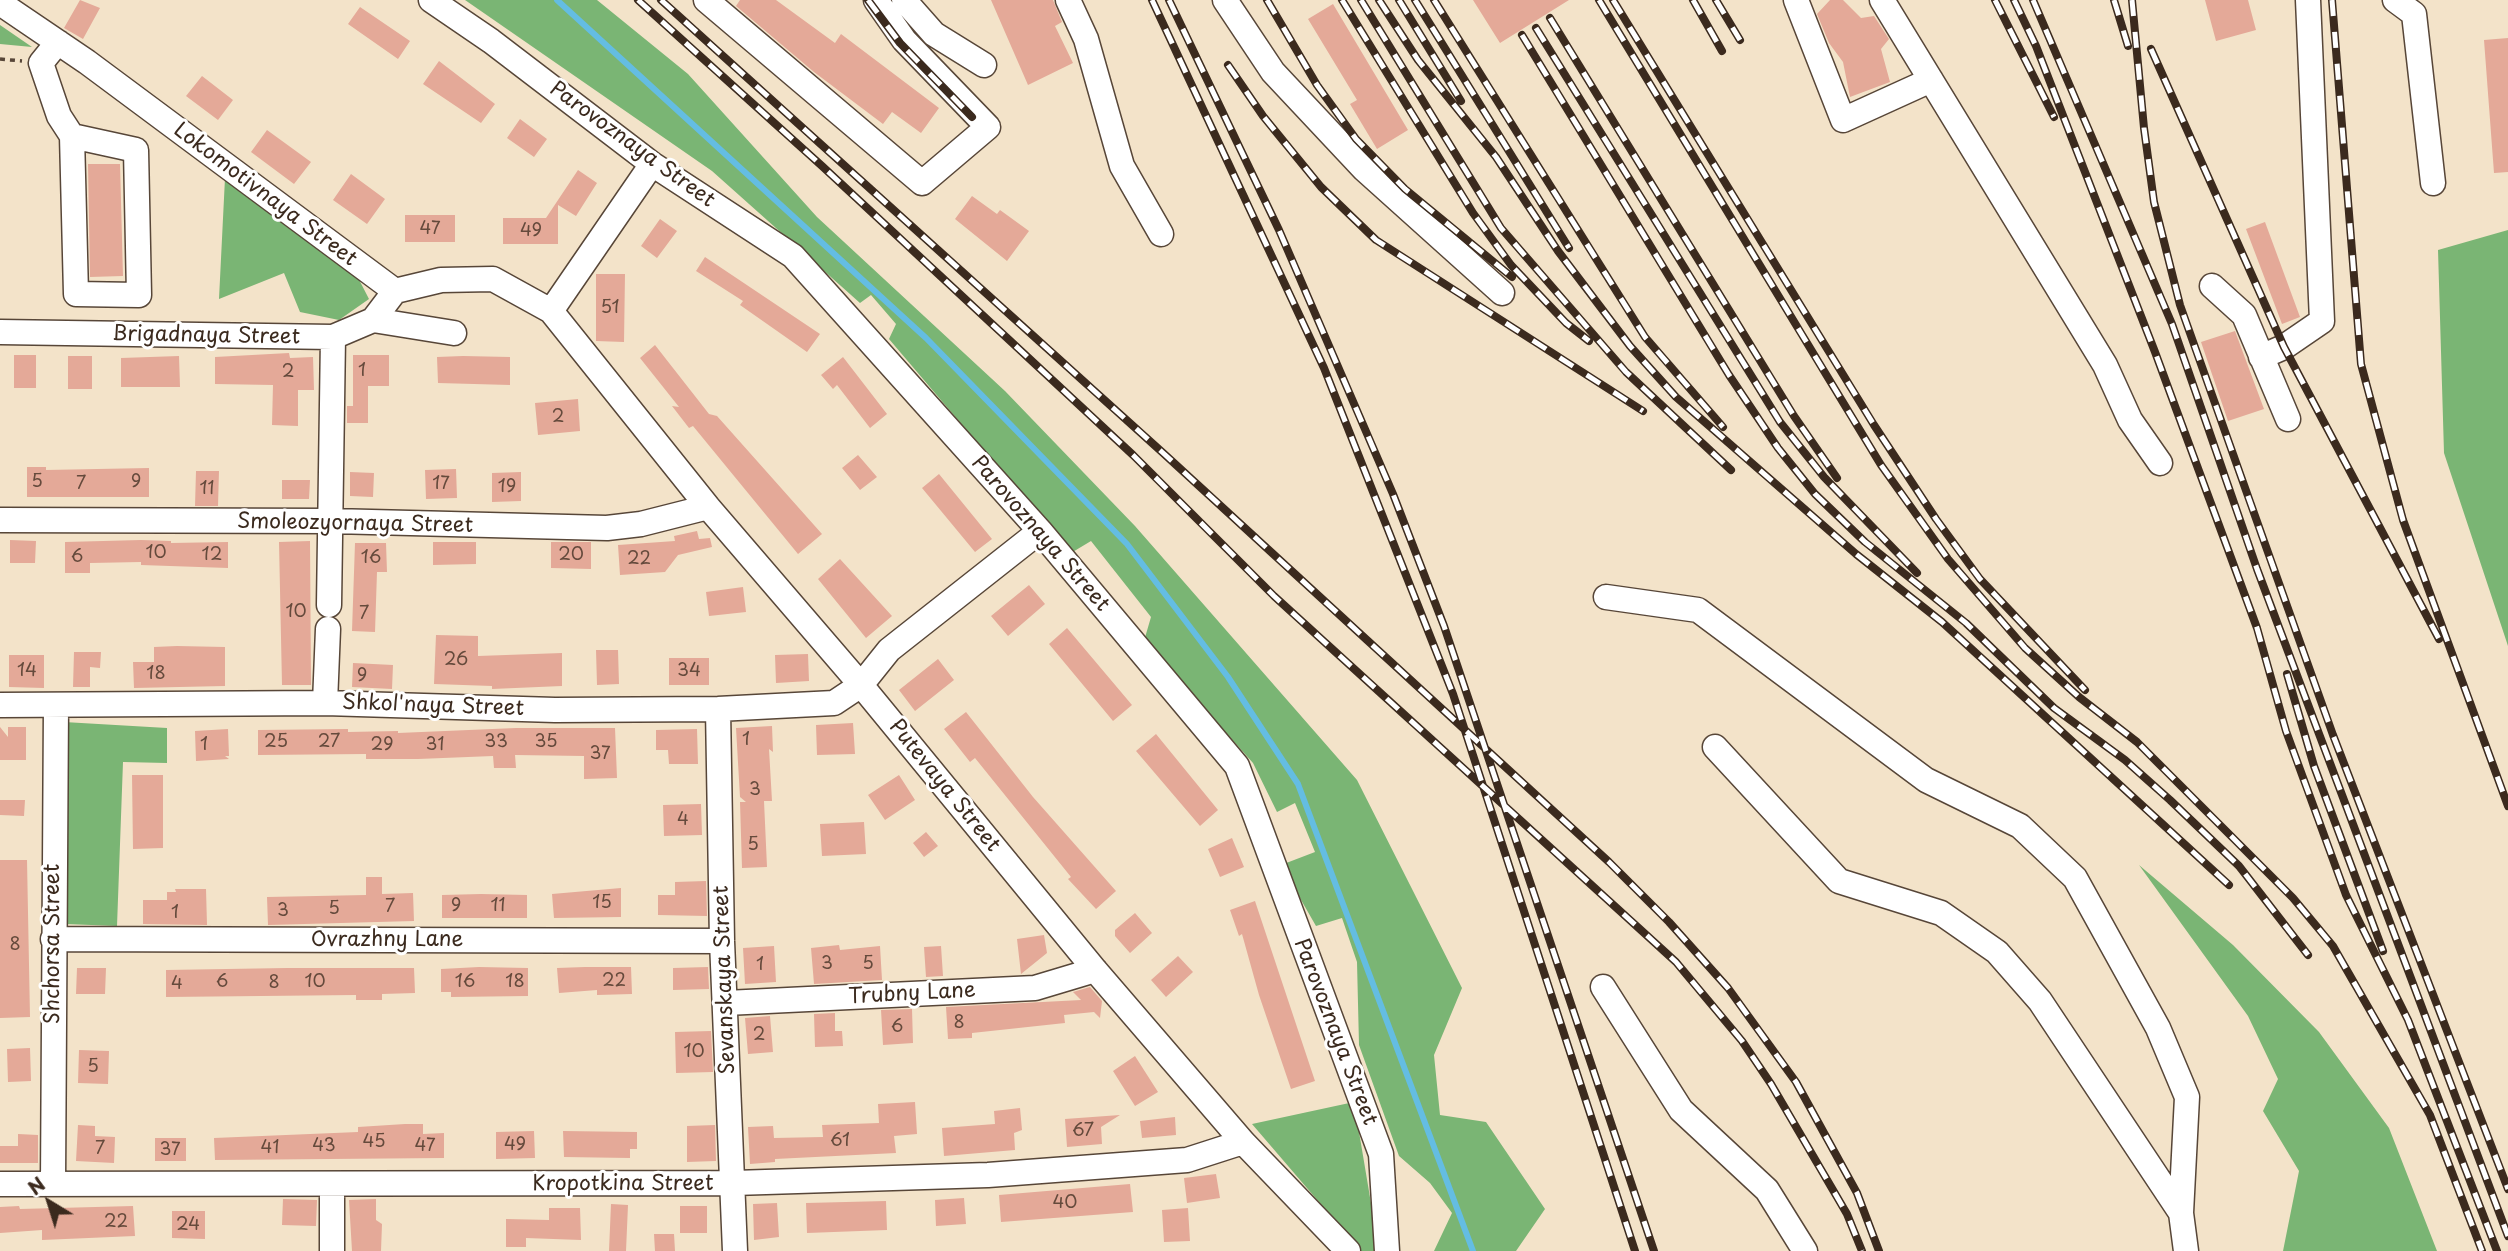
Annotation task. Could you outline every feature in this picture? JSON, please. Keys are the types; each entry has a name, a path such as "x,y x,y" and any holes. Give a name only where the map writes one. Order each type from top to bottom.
{"street":[{"name":"Parovoznaya Street","path":"431,0 491,41 652,164 793,256 1040,531 1237,766 1381,1154 1387,1251"},
{"path":"706,0 922,183 988,127 904,40 876,0"},
{"path":"904,0 934,34 984,65"},
{"path":"1068,0 1086,40 1122,166 1161,234"},
{"path":"1225,0 1273,72 1364,169 1502,293"},
{"path":"1796,0 1843,120 1931,80"},
{"path":"1882,0 2105,365 2130,420 2160,463"},
{"path":"2261,357 2284,347 2322,321 2308,0"},
{"path":"2395,0 2414,14 2433,183"},
{"name":"Lokomotivnaya Street","path":"0,3 58,42 395,291"},
{"path":"58,42 41,63 58,116 72,136 75,334"},
{"path":"72,136 136,150 139,296 76,294"},
{"path":"395,291 441,280 493,279 551,311 652,164"},
{"path":"2213,286 2244,315 2288,419"},
{"name":"Brigadnaya Street","path":"0,332 334,338 373,320 395,291"},
{"name":"Putevaya Street","path":"551,311 708,508 861,685 1095,970 1243,1142 1348,1251"},
{"path":"373,320 454,333"},
{"path":"325,703 332,521 334,338"},
{"name":"Smoleozyornaya Street","path":"0,520 332,521 607,528 641,524 708,508"},
{"path":"861,685 888,650 1040,531"},
{"path":"1606,597 1698,610 1926,780 2020,826 2075,878 2158,1028 2187,1097 2181,1213 2186,1251"},
{"name":"Shkol'naya Street","path":"0,705 325,703 555,710 718,709 834,703 861,685"},
{"name":"Shchorsa Street","path":"53,1182 56,705"},
{"name":"Sevanskaya Street","path":"718,709 722,941 735,1251"},
{"path":"1715,747 1839,881 1941,912 1997,952 2040,1000 2181,1213"},
{"name":"Ovrazhny Lane","path":"53,939 722,941"},
{"name":"Trubny Lane","path":"726,1003 1035,988 1095,970"},
{"path":"1603,987 1681,1110 1767,1190 1805,1251"},
{"name":"Kropotkina Street","path":"0,1184 734,1183 988,1175 1186,1160 1243,1142"},
{"path":"332,1184 332,1251"}],"green space":[{"path":"465,0 597,0 688,74 817,217 1005,391 1135,526 1357,780 1462,988 1434,1055 1440,1115 1486,1122 1545,1209 1516,1251 1434,1251 1452,1213 1430,1183 1399,1156 1359,1045 1357,962 1342,918 1316,926 1281,865 1315,852 1295,803 1277,812 1253,763 1144,641 1151,617 1091,541 1071,553 889,339 896,324 871,295 860,303 712,171"},
{"path":"0,25 32,47 0,44"},
{"path":"225,178 353,268 369,299 339,320 300,312 284,273 219,299"},
{"path":"2508,230 2508,646 2444,453 2438,250"},
{"path":"64,722 167,728 167,763 123,762 117,926 65,924"},
{"path":"2139,865 2233,945 2319,1032 2389,1128 2437,1251 2283,1251 2299,1171 2263,1111 2278,1079 2248,1016"},
{"path":"1354,1102 1379,1251 1361,1251 1252,1124"}],"building":[{"path":"80,0 100,8 83,39 64,28"},
{"path":"740,0 776,0 835,43 841,34 939,108 921,133 892,112 883,124 814,72 736,6"},
{"path":"991,0 1053,0 1062,22 1055,26 1073,63 1028,85"},
{"path":"1473,0 1569,0 1500,43"},
{"path":"1830,0 1843,0 1861,18 1874,16 1889,39 1881,49 1890,82 1850,97 1843,62 1829,43 1817,14"},
{"path":"2205,0 2248,0 2256,30 2216,41"},
{"path":"1333,4 1408,130 1377,149 1350,104 1357,100 1308,19"},
{"path":"360,7 410,41 398,59 348,24"},
{"path":"2508,38 2508,172 2494,173 2484,40"},
{"path":"439,61 495,104 481,123 423,84"},
{"path":"202,76 233,100 218,120 186,96"},
{"path":"520,119 547,139 534,157 507,138"},
{"path":"267,130 311,162 294,184 251,152"},
{"path":"88,164 120,164 123,276 90,277"},
{"path":"578,170 597,183 576,216 558,205 558,244 503,244 503,218 546,218"},
{"path":"351,174 385,199 367,224 333,200"},
{"path":"972,196 997,214 1000,210 1029,231 1007,261 955,219"},
{"path":"405,215 455,215 455,242 405,242"},
{"path":"660,219 677,231 657,258 641,246"},
{"path":"2265,222 2300,317 2282,324 2246,229"},
{"path":"705,257 820,334 807,352 740,305 743,301 696,271"},
{"path":"596,274 625,274 624,342 596,341"},
{"path":"2235,331 2264,409 2228,421 2201,342"},
{"path":"655,345 709,414 717,416 822,534 798,554 693,426 689,428 672,406 679,407 640,358"},
{"path":"289,353 290,358 313,357 314,390 298,390 298,426 272,425 273,385 215,384 215,357"},
{"path":"14,355 36,355 36,388 14,388"},
{"path":"353,355 389,355 389,386 368,386 368,423 347,423 347,406 353,406"},
{"path":"68,356 92,356 92,389 68,389"},
{"path":"179,356 180,387 121,387 121,358"},
{"path":"437,357 510,357 510,385 438,383"},
{"path":"843,357 887,414 870,428 837,385 833,389 821,375"},
{"path":"578,399 580,431 538,435 535,403"},
{"path":"858,455 877,477 860,490 842,468"},
{"path":"27,467 46,467 46,470 149,468 149,497 27,497"},
{"path":"456,469 457,498 426,499 425,470"},
{"path":"196,471 219,471 218,506 195,506"},
{"path":"350,472 374,473 373,497 350,496"},
{"path":"521,472 521,501 492,502 492,473"},
{"path":"939,474 992,539 975,552 922,488"},
{"path":"282,480 310,480 309,499 282,499"},
{"path":"697,531 699,539 710,538 712,547 678,555 665,572 620,575 618,545 675,541 674,536"},
{"path":"10,540 36,541 35,563 10,563"},
{"path":"141,540 171,543 228,542 228,568 141,565 141,562 90,563 90,573 65,573 65,542"},
{"path":"310,541 311,685 282,685 279,542"},
{"path":"433,542 476,542 476,564 433,565"},
{"path":"551,542 591,542 591,569 551,568"},
{"path":"355,543 386,543 387,572 377,572 375,632 352,631"},
{"path":"840,559 892,616 866,638 818,579"},
{"path":"1029,585 1045,604 1008,636 991,616"},
{"path":"743,587 746,612 709,616 706,592"},
{"path":"1067,628 1132,705 1113,721 1049,644"},
{"path":"436,635 478,636 478,656 562,653 562,686 492,689 492,686 434,684"},
{"path":"154,647 225,647 225,686 134,688 133,662 154,662"},
{"path":"596,650 618,650 619,684 597,685"},
{"path":"74,652 101,652 100,668 90,667 90,687 73,687"},
{"path":"808,654 809,681 776,683 775,655"},
{"path":"9,655 44,655 44,688 9,687"},
{"path":"669,658 709,658 709,685 669,685"},
{"path":"938,659 954,680 915,711 899,690"},
{"path":"353,663 393,665 392,689 352,687"},
{"path":"966,712 1033,797 1116,891 1096,909 1068,879 1071,877 975,758 970,762 944,729"},
{"path":"853,723 855,754 817,755 816,725"},
{"path":"772,726 773,752 769,749 772,801 764,801 767,867 742,868 740,802 746,802 740,797 736,728"},
{"path":"0,727 8,737 8,727 26,727 26,760 0,760"},
{"path":"516,728 615,728 617,778 584,779 584,756 515,755 516,768 494,768 493,756 366,759 366,754 258,755 258,730 348,729 348,732 398,733"},
{"path":"228,729 229,756 225,756 229,759 196,761 195,731"},
{"path":"697,729 698,764 669,764 668,750 656,750 656,730"},
{"path":"1156,734 1218,810 1200,826 1136,751"},
{"path":"132,775 163,775 163,848 133,849"},
{"path":"899,775 915,800 885,820 868,795"},
{"path":"0,800 25,800 24,816 0,815"},
{"path":"701,804 702,835 664,836 663,805"},
{"path":"864,822 866,854 822,856 820,824"},
{"path":"926,832 938,846 924,857 913,843"},
{"path":"1232,838 1244,867 1220,877 1208,849"},
{"path":"0,860 27,860 30,1017 0,1018"},
{"path":"366,877 382,877 382,894 413,893 414,921 268,925 267,897 366,895"},
{"path":"706,881 707,916 658,915 658,895 675,895 675,882"},
{"path":"621,888 621,917 554,918 552,894"},
{"path":"175,889 206,889 207,925 143,924 143,900 167,900 167,892 176,892"},
{"path":"442,895 527,895 527,918 442,918"},
{"path":"1255,901 1315,1081 1291,1089 1259,995 1242,934 1239,936 1230,910"},
{"path":"1135,913 1152,933 1130,953 1115,936 1115,930"},
{"path":"1044,935 1047,953 1021,974 1017,939"},
{"path":"839,945 840,950 880,946 882,980 814,984 811,948"},
{"path":"774,946 776,982 745,984 743,948"},
{"path":"941,946 943,976 926,977 924,947"},
{"path":"1178,956 1193,972 1166,997 1151,980"},
{"path":"631,967 632,994 597,995 597,990 559,993 557,968"},
{"path":"708,967 709,989 673,990 673,968"},
{"path":"77,968 106,968 105,994 76,994"},
{"path":"414,968 415,993 382,994 382,1000 356,1000 356,995 166,997 166,970"},
{"path":"528,968 528,996 451,997 451,992 441,992 441,969"},
{"path":"1090,987 1102,1001 1100,1018 1094,1012 1064,1015 1065,1023 972,1033 972,1038 948,1039 946,1007 1081,1000 1073,992"},
{"path":"912,1009 913,1043 883,1045 881,1010"},
{"path":"835,1013 835,1031 842,1031 843,1046 815,1047 814,1014"},
{"path":"770,1016 773,1052 748,1054 745,1018"},
{"path":"711,1031 713,1072 676,1073 675,1032"},
{"path":"30,1048 31,1081 8,1082 7,1049"},
{"path":"79,1050 109,1051 108,1084 78,1083"},
{"path":"1135,1056 1158,1092 1135,1106 1113,1071"},
{"path":"915,1102 917,1134 894,1136 896,1153 775,1159 775,1162 750,1164 748,1127 773,1126 774,1138 823,1137 822,1125 879,1123 878,1104"},
{"path":"1020,1108 1022,1130 1014,1133 1015,1150 944,1156 942,1128 995,1124 994,1111"},
{"path":"1120,1115 1101,1127 1102,1144 1067,1147 1065,1119"},
{"path":"1175,1117 1176,1135 1142,1138 1140,1121"},
{"path":"423,1124 423,1134 444,1133 444,1158 215,1160 214,1138 358,1132 358,1127"},
{"path":"78,1125 95,1126 95,1136 115,1137 114,1163 76,1161"},
{"path":"715,1125 716,1161 687,1162 687,1126"},
{"path":"534,1131 535,1158 496,1159 496,1132"},
{"path":"563,1131 637,1132 637,1149 630,1149 630,1158 564,1157"},
{"path":"18,1134 38,1135 38,1163 0,1163 0,1146 18,1146"},
{"path":"155,1138 186,1138 186,1161 155,1161"},
{"path":"1216,1174 1220,1198 1187,1203 1184,1178"},
{"path":"1130,1184 1133,1212 1001,1222 999,1195"},
{"path":"964,1198 966,1224 936,1226 935,1200"},
{"path":"283,1199 317,1200 316,1226 282,1225"},
{"path":"376,1199 376,1220 382,1224 381,1251 352,1251 349,1200"},
{"path":"886,1201 887,1230 807,1233 806,1203"},
{"path":"777,1203 779,1237 754,1240 753,1204"},
{"path":"611,1204 628,1205 626,1251 609,1251"},
{"path":"19,1206 20,1209 133,1206 135,1236 42,1240 42,1230 0,1233 0,1207"},
{"path":"680,1206 707,1206 707,1233 680,1233"},
{"path":"549,1208 580,1208 581,1240 526,1238 526,1247 506,1247 506,1219 549,1220"},
{"path":"1188,1208 1190,1241 1164,1242 1162,1210"},
{"path":"172,1211 205,1211 205,1239 172,1238"},
{"path":"654,1234 674,1234 675,1251 655,1251"}],"waterway":[{"path":"557,0 926,338 1127,544 1228,677 1298,784 1473,1251"}],"railway":[{"path":"638,0 822,166 1133,455 1274,596 1676,962 1742,1041 1771,1084 1847,1214 1862,1251"},
{"path":"661,0 1162,452 1609,862 1669,922 1728,988 1796,1082 1857,1193 1879,1251"},
{"path":"868,0 900,43 972,117"},
{"path":"1152,0 1324,368 1453,694 1635,1251"},
{"path":"1169,0 1279,230 1393,494 1444,626 1654,1251"},
{"path":"1267,0 1317,85 1356,139 1405,189 1512,277"},
{"path":"1342,0 1473,213 1511,265 1566,323 1589,341"},
{"path":"1361,0 1501,228 1626,372 1731,470"},
{"path":"1379,0 1418,60 1496,157 1558,251 1630,346 1676,397 1856,554 1942,622 2229,885"},
{"path":"1399,0 1461,101"},
{"path":"1415,0 1569,248"},
{"path":"1434,0 1645,337 1723,427"},
{"path":"1599,0 1881,465 1948,559 2025,648 2079,697 2137,742 2293,898 2333,946 2430,1115 2482,1251"},
{"path":"1613,0 1874,425 1936,519 1980,579 2085,690"},
{"path":"1693,0 1722,51"},
{"path":"1716,0 1740,40"},
{"path":"1995,0 2054,117"},
{"path":"2014,0 2036,46 2155,352 2257,628 2286,731 2346,895 2408,1020 2497,1251"},
{"path":"2033,0 2172,324 2257,569 2508,1236"},
{"path":"2114,0 2128,46"},
{"path":"2132,0 2154,202 2180,305 2333,735 2508,1189"},
{"path":"2332,0 2361,364 2403,520 2508,806"},
{"path":"1550,18 1794,416 1837,478"},
{"path":"1536,28 1780,422 1824,477 1917,573"},
{"path":"1522,35 1729,375 1778,448 1815,494 1865,542 1966,623 2054,708 2125,760 2170,800 2239,866 2308,955"},
{"path":"2151,49 2284,347 2439,639"},
{"path":"1228,65 1263,116 1321,187 1376,240 1643,411"},
{"path":"2287,674 2314,766 2383,951"}]}
